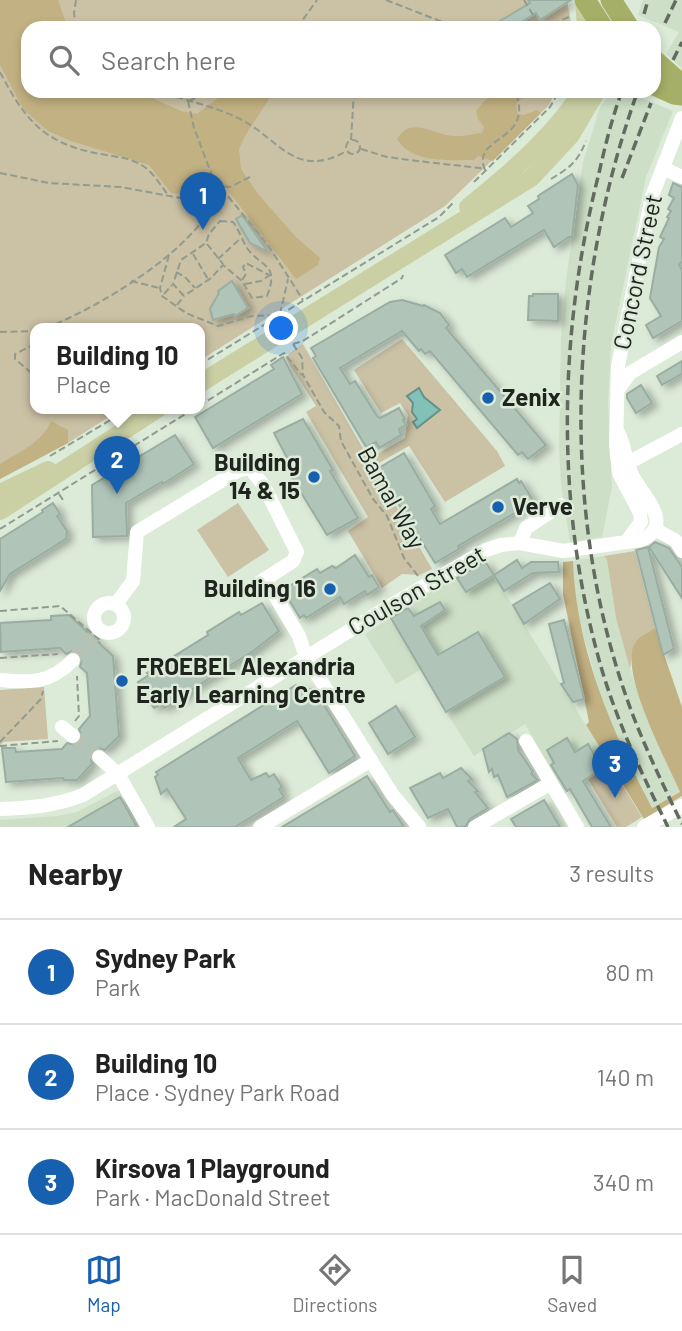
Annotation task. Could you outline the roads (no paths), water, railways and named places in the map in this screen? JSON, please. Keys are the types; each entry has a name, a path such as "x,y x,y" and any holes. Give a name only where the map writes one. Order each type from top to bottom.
{"highway":[{"path":"611,0 624,21"},
{"path":"661,66 682,85"},
{"path":"661,88 682,95"}],"main road":[{"path":"549,132 568,98"},
{"path":"433,237 502,180 566,115 577,98"},
{"path":"205,380 531,178 571,135 593,98"},
{"path":"0,511 149,414"},
{"path":"0,493 98,446"}],"street":[{"name":"Concord Street","path":"618,388 618,366 652,196 682,118"},
{"path":"663,167 682,177"},
{"path":"626,541 639,526 640,516 619,473 616,445 618,388 626,376 682,342"},
{"path":"622,353 627,362 637,369"},
{"path":"618,432 624,443 631,473 655,512 655,529 676,541 682,551"},
{"path":"628,463 682,434"},
{"path":"116,604 133,581 137,532 243,468 254,471 264,486 297,552 293,561 247,590"},
{"path":"520,542 526,528 561,505"},
{"name":"Coulson Street","path":"0,809 64,803 83,795 424,585 486,550 520,542 557,551 641,540 655,529"},
{"path":"265,579 299,636 306,657 393,794 419,827"},
{"path":"107,602 116,604 123,612 124,622 121,626 113,632 93,634 93,616 97,607 107,602"},
{"path":"0,680 49,678 59,674 70,662"},
{"path":"0,672 52,669 59,674"},
{"path":"526,741 577,827"},
{"path":"99,757 118,774 148,827"},
{"path":"260,827 371,760"},
{"path":"475,827 551,783"},
{"path":"644,827 682,806"}],"water":[{"path":"419,388 424,397 440,410 417,428 413,422 417,419 412,412 413,403 407,396"}],"tunnel":[{"path":"73,660 93,637"},
{"path":"73,736 99,757"}],"railway":[{"path":"644,14 648,0"},
{"path":"665,23 676,0"},
{"path":"673,60 682,42"},
{"path":"620,98 601,163 576,293 567,415 569,476 574,536 584,597 604,678 638,765 668,827"},
{"path":"635,98 613,171 596,248 585,327 581,407 583,487 593,566 610,643 634,718 682,824"},
{"path":"622,178 651,103"}],"place":[{"name":"Sydney Park","path":"203,230"},
{"name":"Zenix","path":"488,398"},
{"name":"Building 14 & 15","path":"314,477"},
{"name":"Building 10","path":"117,494"},
{"name":"Verve","path":"498,507"},
{"name":"Building 16","path":"330,589"},
{"name":"FROEBEL Alexandria Early Learning Centre","path":"122,681"},
{"name":"Kirsova 1 Playground","path":"615,798"}]}
